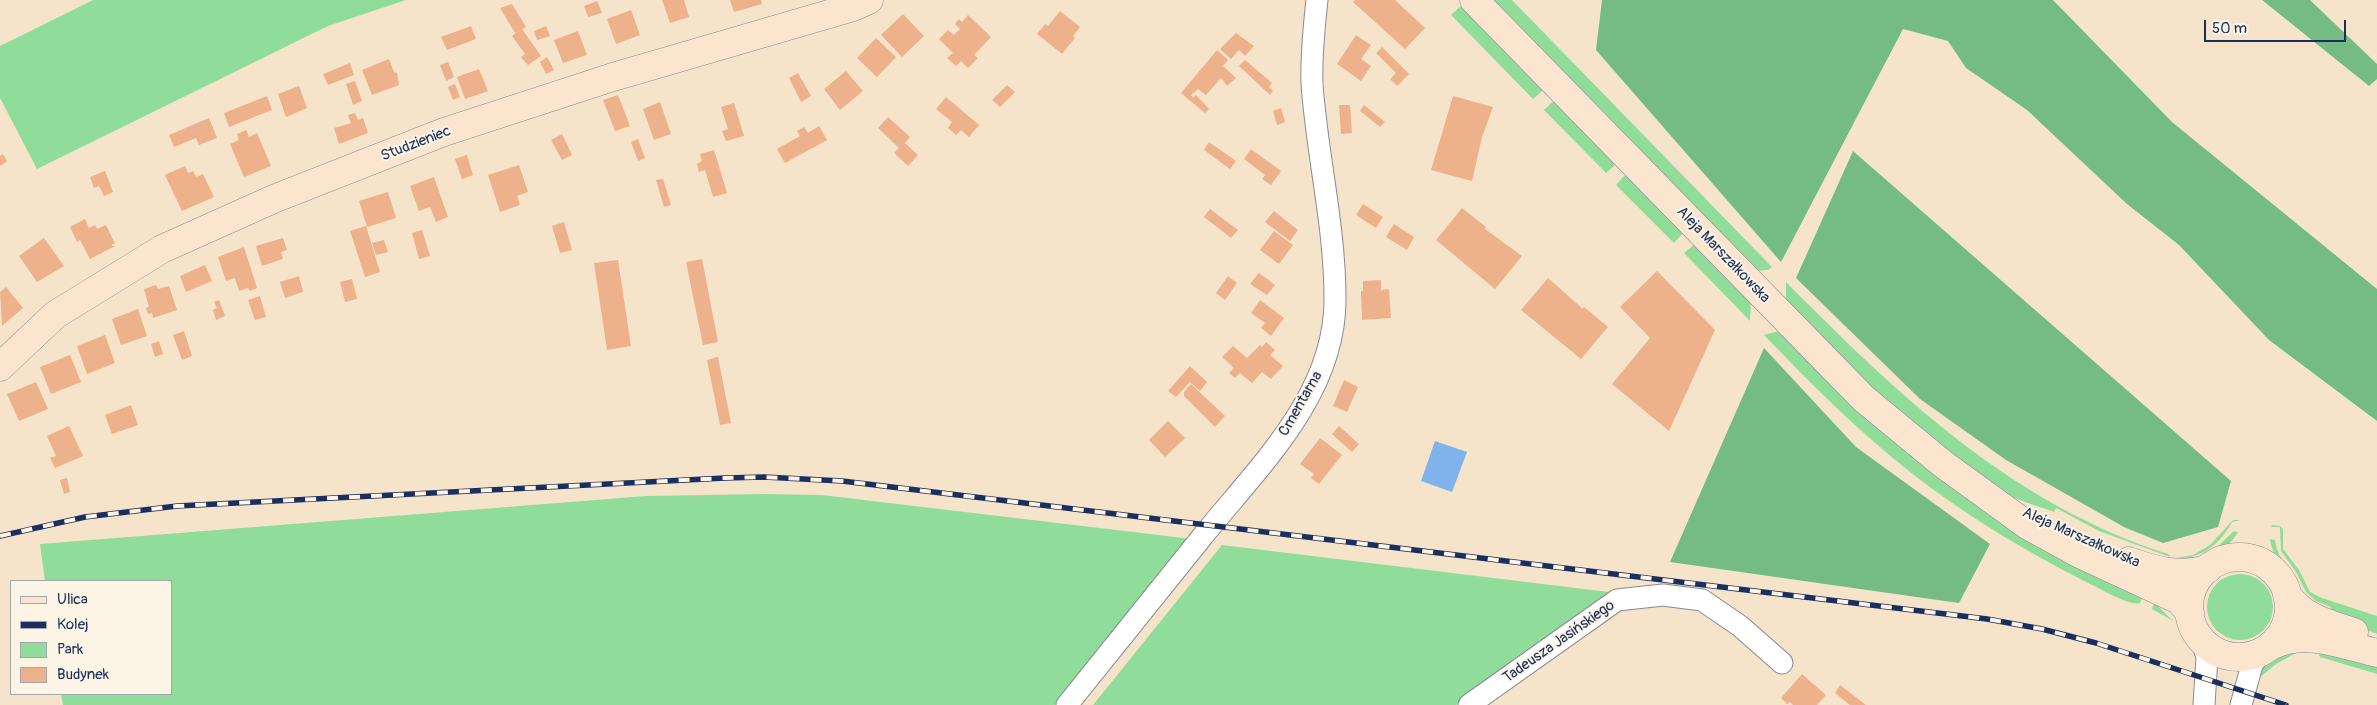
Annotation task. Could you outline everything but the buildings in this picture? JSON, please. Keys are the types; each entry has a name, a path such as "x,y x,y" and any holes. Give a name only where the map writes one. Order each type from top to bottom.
{"main road":[{"name":"Studzieniec","path":"0,366 55,315 162,249 276,198 444,132 613,77 853,7 869,0"},
{"name":"Aleja Marszałkowska","path":"1474,0 1864,399 1943,464 2027,525 2078,553 2178,600 2190,613"},
{"name":"Aleja Marszałkowska","path":"1986,494 2099,549 2145,567 2174,573 2196,573 2208,569"},
{"path":"2266,649 2282,633 2288,619 2289,602 2285,587 2276,573 2262,563 2247,558 2230,558 2215,564 2208,569 2193,588 2189,602 2195,631 2216,652 2230,656 2245,657 2266,649 2295,637 2335,643 2377,653"},
{"path":"2287,595 2297,608 2305,614 2377,640"}],"street":[{"name":"Cmentarna","path":"1067,705 1210,526 1268,460 1320,377 1332,333 1336,300 1334,265 1312,83 1317,0"},
{"name":"Tadeusza Jasińskiego","path":"1469,705 1617,600 1663,595 1702,600 1740,626 1782,663"},
{"path":"2201,639 2207,657 2204,705"},
{"path":"2241,705 2252,665 2266,649"}],"green space":[{"path":"93,0 406,0 328,26 37,169 0,98 0,46"},
{"path":"1490,0 1512,0 1772,267 1768,270 1754,271"},
{"path":"1602,0 2053,0 2172,122 2377,289 2377,421 2269,340 2179,245 2127,204 2027,110 1966,68 1948,41 1903,29 1781,262 1596,50"},
{"path":"2262,0 2310,0 2377,64 2377,79 2369,86"},
{"path":"1461,6 1467,7 1543,87 1543,90 1533,99 1451,15"},
{"path":"1552,102 1558,103 1615,160 1614,166 1606,173 1544,110"},
{"path":"1853,151 2231,481 2218,527 2163,543 2124,527 2006,460 1920,399 1796,278"},
{"path":"1624,176 1627,176 1685,231 1674,243 1616,185"},
{"path":"1696,243 1751,302 1750,321 1684,253"},
{"path":"1786,282 1871,366 1915,405 2008,476 2058,506 2111,533 2168,554 2170,557 2099,531 2056,508 2054,512 2011,496 1949,455 1892,407 1786,301"},
{"path":"1779,331 1865,413 2145,591 2140,603 2130,602 2115,596 2043,559 1998,533 1914,475 1836,408 1764,335"},
{"path":"1764,348 1856,447 1990,544 1959,603 1670,562"},
{"path":"822,495 1192,539 1055,705 63,705 61,695 172,695 172,580 45,580 40,544 646,496"},
{"path":"2233,520 2241,520 2232,522 2222,537 2209,549 2194,556 2176,558 2193,555 2210,545"},
{"path":"2272,525 2280,526 2283,529 2283,549 2299,570 2310,592 2322,598 2377,616 2377,634 2329,616 2331,607 2316,601 2306,592 2296,572 2281,551 2280,527 2271,527"},
{"path":"2234,531 2238,532 2221,550 2207,556 2183,562 2213,551"},
{"path":"2270,539 2275,540 2282,560 2300,591 2296,591 2277,559"},
{"path":"1222,545 1617,593 1456,705 1093,705"},
{"path":"2240,574 2253,577 2263,584 2270,594 2273,607 2270,620 2263,630 2253,637 2240,640 2227,637 2217,630 2210,620 2207,607 2210,594 2217,584 2227,577"},
{"path":"2157,595 2158,606 2173,621 2152,609"},
{"path":"2319,646 2377,660 2377,674 2320,657 2318,653"},
{"path":"2307,647 2276,664 2259,678 2264,659"}],"water":[{"path":"1435,441 1467,452 1452,492 1421,481"}],"railway":[{"path":"0,536 85,517 177,506 725,478 764,477 842,481 1987,619 2042,629 2096,643 2286,705"}]}
